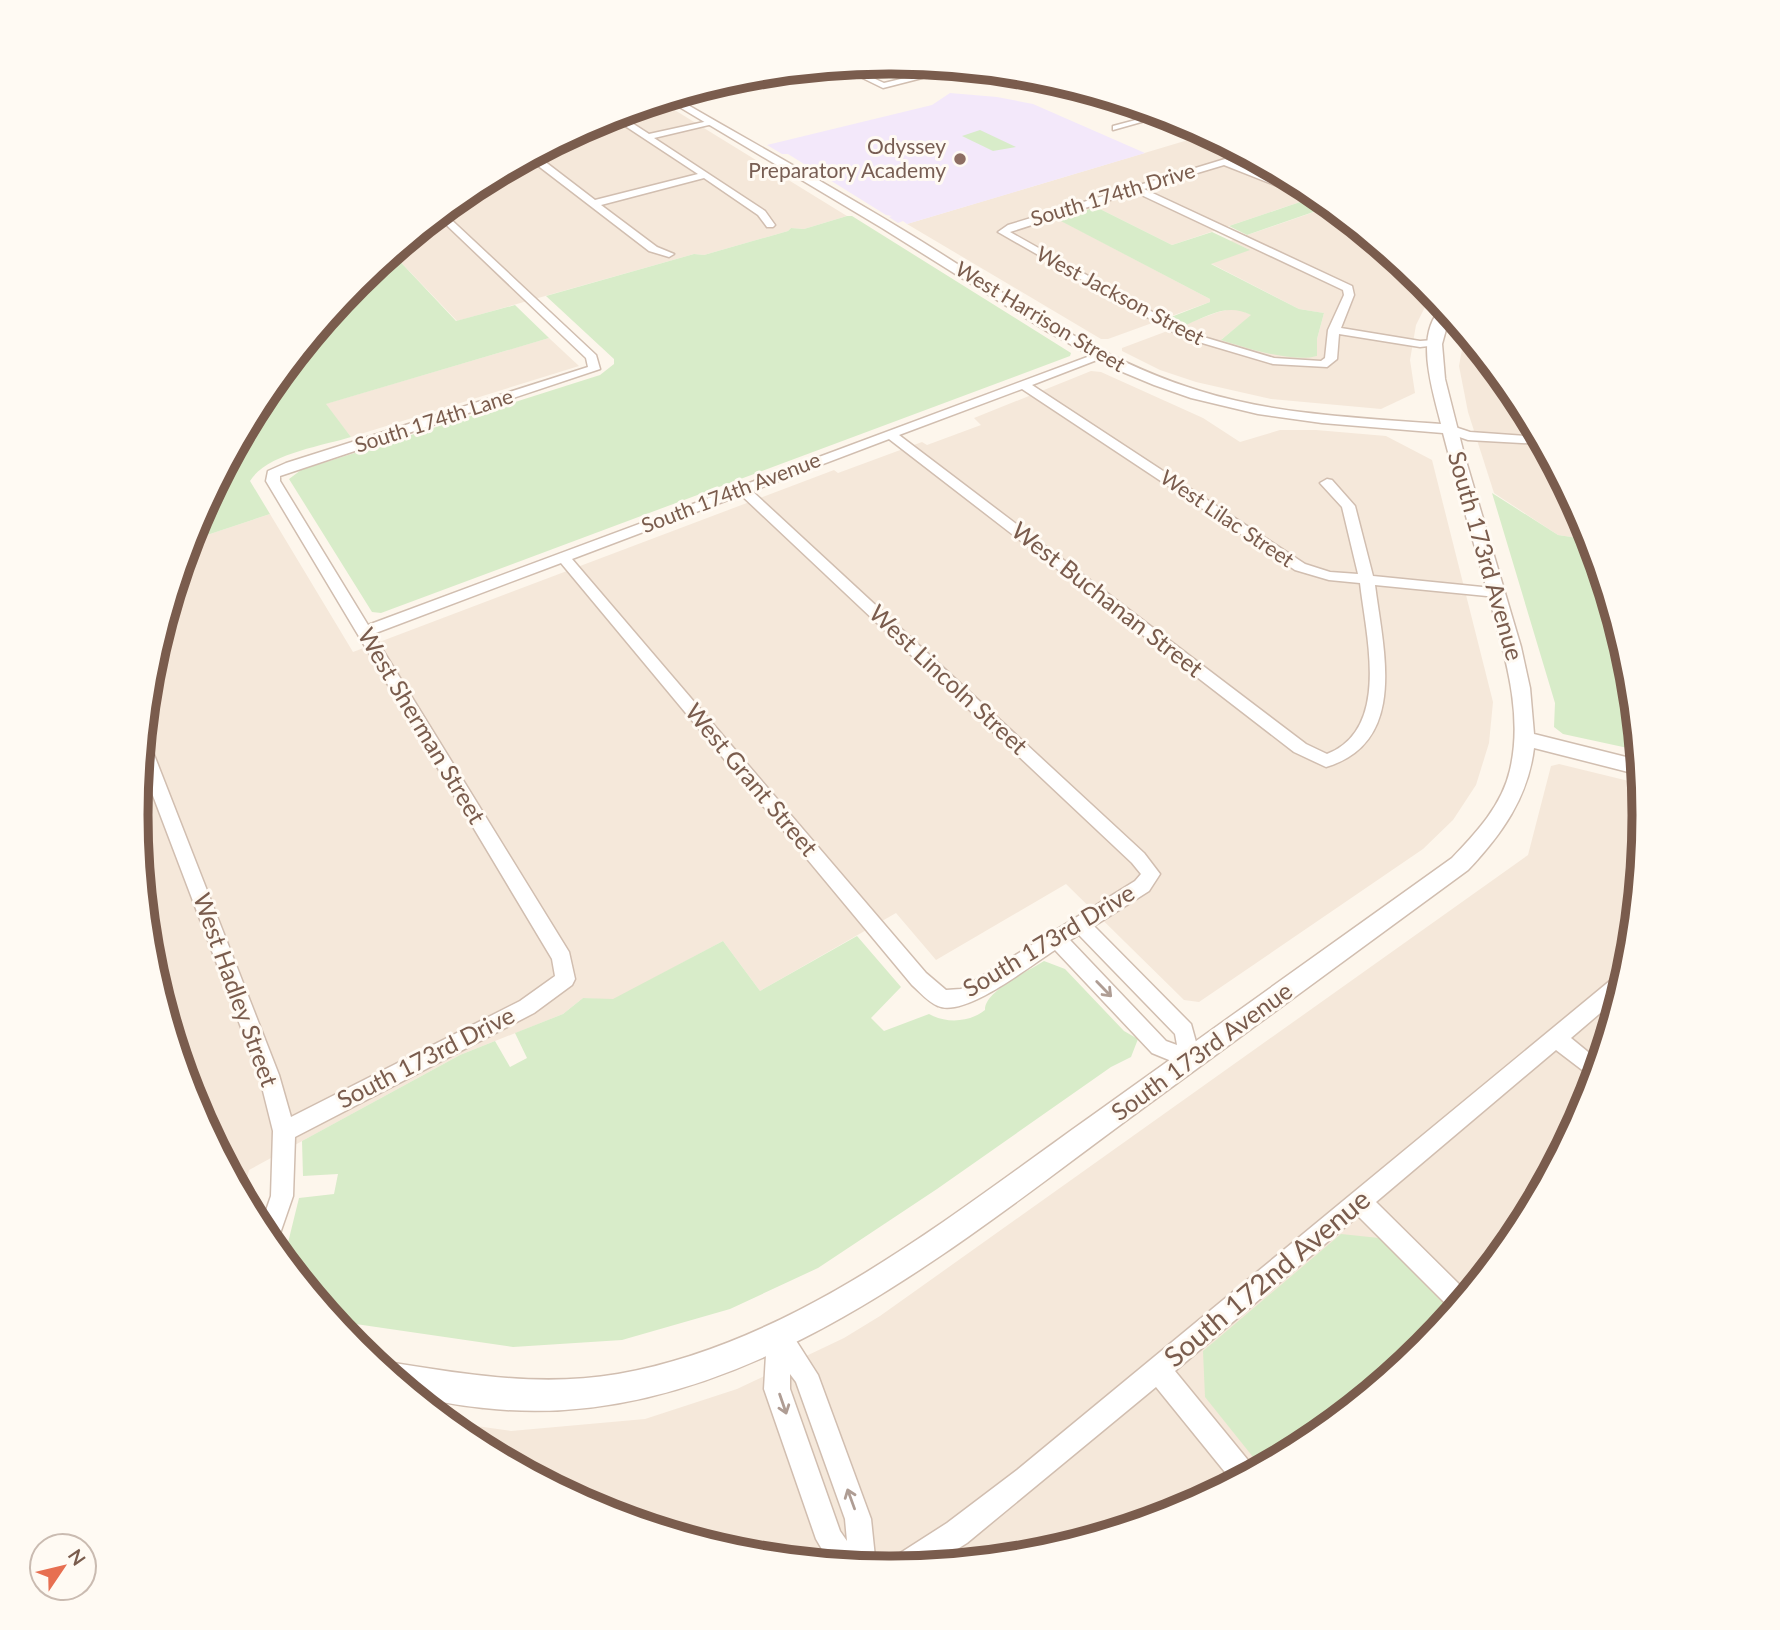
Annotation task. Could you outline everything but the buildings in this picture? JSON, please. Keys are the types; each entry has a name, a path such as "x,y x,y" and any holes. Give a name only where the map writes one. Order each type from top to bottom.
{"street":[{"path":"860,75 900,94"},
{"path":"883,86 929,75"},
{"name":"West Harrison Street","path":"681,104 890,227 1098,355 1143,377 1235,405 1349,420 1449,429 1468,436 1530,440"},
{"path":"1116,128 1145,119"},
{"path":"647,137 710,122"},
{"path":"626,123 762,213 770,225"},
{"path":"539,162 653,249 669,254"},
{"name":"South 174th Drive","path":"1003,232 1135,188 1225,162 1281,185"},
{"path":"592,204 706,175"},
{"path":"1135,188 1348,288 1349,295 1335,326 1420,344 1434,343"},
{"name":"South 174th Lane","path":"273,474 594,369 592,357 447,221"},
{"name":"West Jackson Street","path":"1003,232 1186,335 1273,361 1323,365 1331,359 1335,326"},
{"name":"South 173rd Avenue","path":"412,1381 494,1394 593,1393 683,1375 779,1337 849,1299 938,1242 1460,864 1490,832 1511,798 1520,769 1524,739 1517,667 1449,429 1434,363 1434,343 1442,321"},
{"name":"South 174th Avenue","path":"364,632 1098,355"},
{"name":"West Lilac Street","path":"1023,384 1300,567 1329,576 1497,592"},
{"name":"West Harrison Street","path":"1449,429 1465,425 1523,429"},
{"name":"West Buchanan Street","path":"890,433 1300,748 1326,761 1344,754 1367,729 1377,702 1378,671 1367,580"},
{"name":"West Sherman Street","path":"273,474 273,481 562,958 565,979"},
{"path":"1327,483 1348,506 1367,580"},
{"name":"West Lincoln Street","path":"743,489 1138,858 1150,874"},
{"name":"West Grant Street","path":"563,556 919,979 943,999"},
{"path":"1524,739 1630,766"},
{"name":"West Hadley Street","path":"150,766 269,1075 284,1131 282,1196 272,1226"},
{"name":"South 173rd Drive","path":"943,999 964,997 1142,886 1150,874"},
{"path":"1081,925 1184,1030 1191,1060"},
{"path":"1057,939 1159,1047 1191,1060"},
{"name":"South 173rd Drive","path":"284,1131 527,1007 565,979"},
{"name":"South 172nd Avenue","path":"922,1555 967,1526 1609,993"},
{"path":"1556,1038 1588,1064"},
{"path":"1359,1201 1454,1295"},
{"path":"779,1337 777,1389 829,1539 841,1555"},
{"path":"779,1337 806,1375 858,1519 862,1555"},
{"path":"1157,1369 1239,1469"}],"shaded area":[{"name":"Odyssey Preparatory Academy","path":"950,93 997,97 1033,104 1145,153 907,224 903,221 898,223 889,217 892,216 886,215 788,154 782,154 767,145 932,105"},
{"path":"670,107 847,216 804,229 791,228 704,255 694,254 457,321 399,260 478,198 519,173 606,130"},
{"path":"1193,139 1261,173 1305,200 1172,245 1096,207 1058,219 1210,299 1210,302 1108,339 1101,339 907,224"},
{"path":"1319,210 1379,258 1426,304 1416,325 1410,360 1415,393 1381,409 1271,399 1196,382 1160,370 1122,351 1122,348 1235,308 1252,315 1222,339 1302,357 1317,356 1317,339 1324,313 1299,309 1210,263 1248,249 1230,241"},
{"path":"549,338 579,366 351,437 325,404"},
{"path":"1463,345 1507,403 1532,444 1578,538 1558,535 1494,493 1468,412 1459,366"},
{"path":"1091,371 1101,372 1203,418 1240,442 1280,430 1386,436 1432,460 1493,702 1489,743 1476,785 1453,820 1423,849 1199,1002 1184,1000 1066,884 936,960 896,913 760,991 723,941 613,1000 583,998 563,1014 460,1055 249,1170 246,1182 205,1099 174,1007 155,912 150,863 148,815 155,718 174,623 203,536 270,514 353,652 834,470 838,473 922,442 927,445 981,425 974,418"},
{"path":"1559,764 1631,781 1630,863 1617,960 1606,1007 1575,1099 1555,1143 1507,1227 1447,1304 1379,1372 1302,1432 1261,1457 1174,1500 1082,1531 1035,1542 938,1555 842,1555 745,1542 652,1517 562,1480 468,1425 511,1431 645,1419 737,1389 844,1338 880,1316 1528,855 1551,766"}],"green space":[{"path":"980,130 1016,147 993,151 962,136"},
{"path":"1303,201 1318,210 1247,235 1229,226"},
{"path":"1096,207 1172,245 1212,232 1250,250 1211,264 1299,309 1324,313 1317,339 1317,356 1282,356 1221,340 1251,315 1243,312 1226,310 1186,325 1171,317 1210,302 1210,299 1057,219"},
{"path":"852,216 1071,353 1070,356 381,613 372,612 289,479 301,470 600,375 614,364 614,359 546,296 694,254 704,255 791,228 804,229"},
{"path":"399,260 456,321 515,305 549,338 326,404 351,437 296,452 268,464 258,472 250,481 270,514 203,536 225,487 273,403 333,326"},
{"path":"1492,493 1558,535 1578,538 1606,623 1617,670 1628,748 1563,734 1554,727 1555,703"},
{"path":"857,936 901,987 871,1018 884,1031 929,1014 958,1020 979,1014 985,1010 987,1003 999,989 1044,961 1065,969 1124,1031 1138,1039 1131,1057 1111,1067 937,1189 818,1268 730,1309 622,1340 513,1347 351,1323 287,1246 299,1198 334,1194 338,1174 303,1176 302,1141 460,1055 495,1041 510,1067 527,1058 515,1033 563,1014 583,998 613,999 723,941 760,991"},
{"path":"1341,1234 1379,1238 1446,1305 1379,1372 1341,1403 1302,1432 1255,1460 1205,1397 1203,1351"}],"place":[{"name":"Odyssey Preparatory Academy","path":"960,159"}]}
